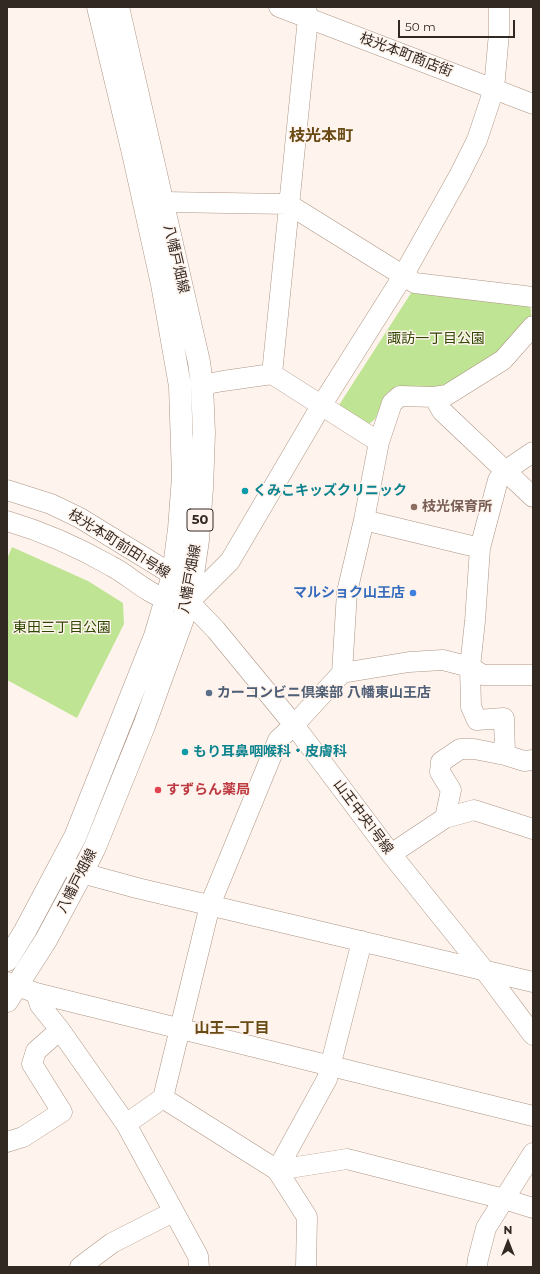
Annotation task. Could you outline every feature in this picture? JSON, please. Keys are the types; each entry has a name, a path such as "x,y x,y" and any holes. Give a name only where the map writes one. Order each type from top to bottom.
{"main road":[{"name":"八幡戸畑線","path":"7,960 25,931 75,837 155,636 173,575 179,529 183,477 180,386 155,254 98,7"},
{"name":"八幡戸畑線","path":"17,990 46,940 95,847 144,726 189,602 198,540 204,433 202,385 199,362 164,202 118,7"}],"street":[{"name":"枝光本町商店街","path":"279,7 307,13 533,104"},
{"path":"189,602 230,561 321,406 403,276 459,176 477,140 494,89 499,33 499,7"},
{"path":"272,374 307,13"},
{"path":"164,202 288,204 415,283 533,297"},
{"path":"342,673 347,592 364,520 379,442 392,403 400,396 434,397 447,395 503,360 533,326"},
{"path":"202,385 272,374 379,442"},
{"path":"434,397 442,411 533,497"},
{"path":"505,755 504,718 476,720 471,706 470,666 476,621 480,548 498,480 505,471 533,452"},
{"name":"枝光本町前田1号線","path":"7,490 32,496 80,518 173,575 189,602"},
{"path":"364,520 480,548"},
{"name":"枝光本町前田1号線","path":"7,521 34,529 74,546 113,566 141,586 166,599 189,602"},
{"name":"山王中央1号線","path":"189,602 216,630 294,725 391,854 485,971 533,1035"},
{"path":"126,1124 163,1098 210,905 278,740 294,725 342,673 409,662 443,660 470,666 483,675 533,675"},
{"path":"445,818 451,790 440,772 441,762 460,749 474,749 505,755 524,761 533,760"},
{"path":"391,854 445,818 474,810 533,829"},
{"path":"61,864 82,873 362,942 533,982"},
{"path":"277,1170 326,1080 362,942"},
{"path":"17,990 180,1028 533,1116"},
{"path":"17,990 40,1005 60,1030 126,1124 198,1256 200,1267"},
{"path":"7,1142 23,1137 62,1112 32,1064 36,1051 60,1030"},
{"path":"163,1098 277,1170 307,1218 306,1267"},
{"path":"477,1267 486,1228 533,1153"},
{"path":"277,1170 347,1159 504,1199 533,1208"},
{"path":"80,1267 112,1243 173,1212"}],"green space":[{"name":"諏訪一丁目公園","path":"413,290 523,302 531,309 531,316 502,352 442,388 396,387 387,393 375,419 369,424 339,405"},
{"name":"東田三丁目公園","path":"12,547 88,581 123,603 124,624 77,718 7,680 7,559"}],"place":[{"name":"くみこキッズクリニック","path":"245,491"},
{"name":"枝光保育所","path":"414,507"},
{"name":"マルショク山王店","path":"413,593"},
{"name":"カーコンビニ倶楽部 八幡東山王店","path":"209,693"},
{"name":"もり耳鼻咽喉科・皮膚科","path":"185,752"},
{"name":"すずらん薬局","path":"158,790"}],"district":[{"name":"枝光本町","path":"321,136"},
{"name":"山王一丁目","path":"232,1029"}]}
